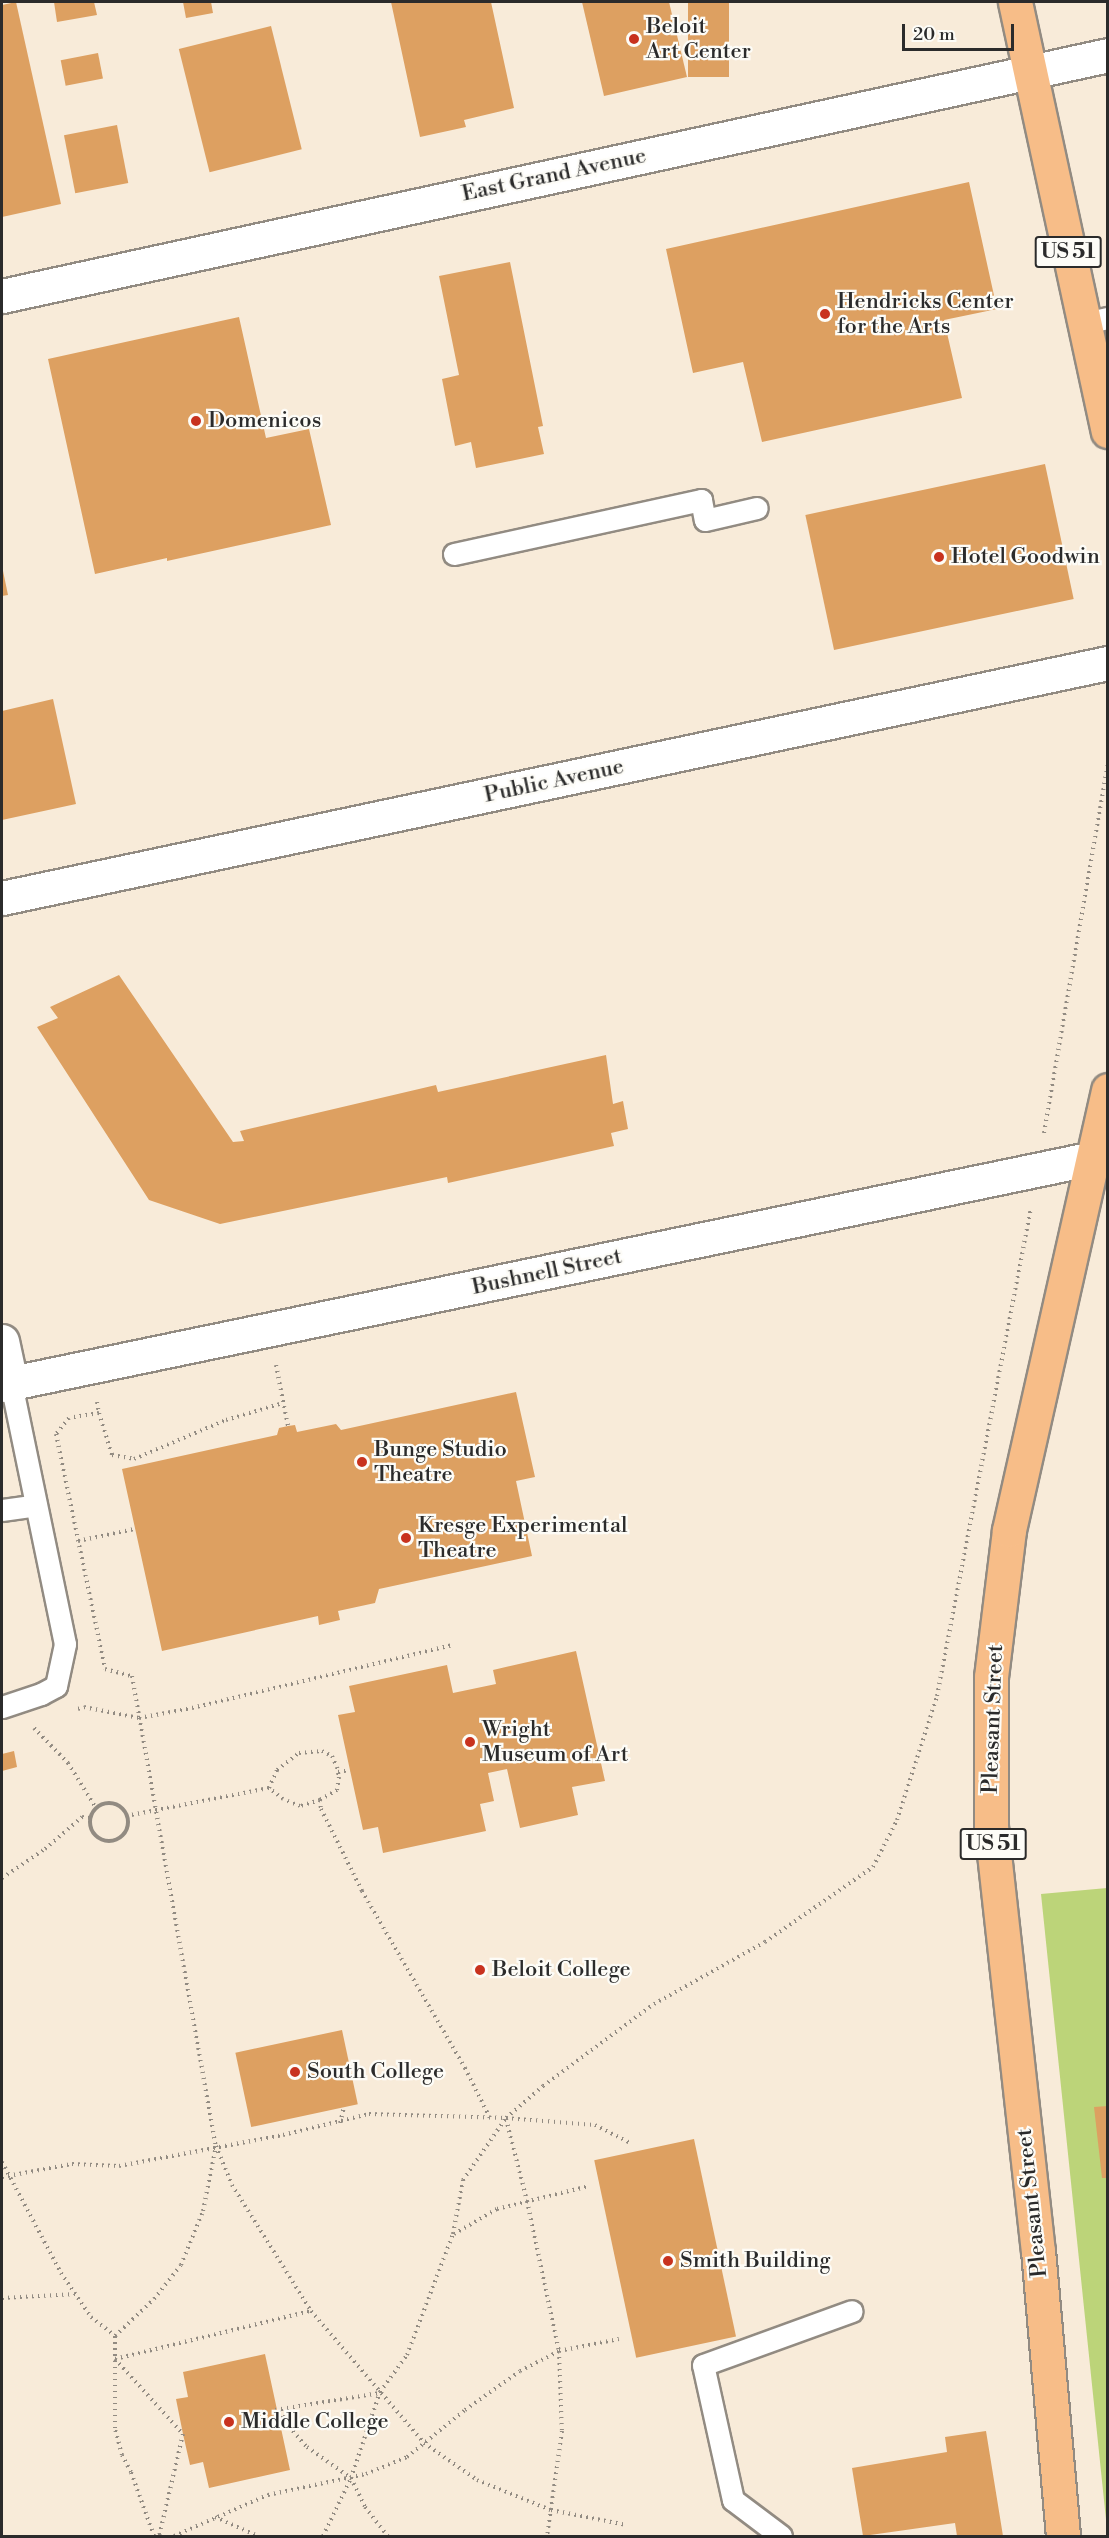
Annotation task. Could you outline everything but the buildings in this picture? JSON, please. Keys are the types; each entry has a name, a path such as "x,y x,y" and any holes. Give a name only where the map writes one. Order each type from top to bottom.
{"main road":[{"name":"US 51","path":"1015,2 1029,73 1096,320 1107,431"},
{"name":"Pleasant Street","path":"1063,2536 1038,2252 991,1828 991,1677 1009,1530 1107,1090"}],"street":[{"name":"East Grand Avenue","path":"2,296 1107,55"},
{"name":"Public Avenue","path":"2,898 1107,663"},
{"name":"Bushnell Street","path":"6,1384 1093,1158"},
{"path":"2,1341 6,1384"}],"lane":[{"path":"454,554 701,500 705,520 757,508"},
{"path":"2,1707 41,1694 56,1686 65,1644 36,1505 6,1384"},
{"path":"2,1510 36,1505"},
{"path":"781,2536 734,2500 703,2365 852,2311"}],"path":[{"path":"323,2536 351,2478 380,2392 407,2355 453,2235 463,2180 506,2118 543,2086 654,2004 765,1942 873,1867 897,1820 937,1696 1038,1169 1107,765"},
{"path":"269,1331 288,1426"},
{"path":"91,1367 99,1413 112,1455 134,1459 226,1420 283,1403"},
{"path":"99,1413 69,1418 56,1434 105,1669 132,1676 158,1809 216,2146 232,2185 311,2312 424,2443 477,2480 551,2510 627,2525"},
{"path":"78,1541 135,1528"},
{"path":"73,1710 84,1707 139,1718 192,1708 453,1645"},
{"path":"26,1722 68,1763 96,1808"},
{"path":"126,1815 269,1788 283,1799 300,1806 320,1800 337,1790 338,1772 332,1756 322,1751 298,1753 277,1770 269,1788"},
{"path":"338,1772 350,1770"},
{"path":"320,1800 321,1809 366,1899 465,2068 490,2118"},
{"path":"111,1803 122,1809 126,1815 125,1830 113,1840 100,1838 90,1826 90,1818 96,1808 111,1803"},
{"path":"2,1878 45,1849 82,1817 90,1818"},
{"path":"340,2122 344,2107"},
{"path":"2,2177 72,2164 119,2166 282,2135 369,2114 506,2118 595,2125 630,2143"},
{"path":"506,2118 527,2201 559,2351 562,2431 547,2536"},
{"path":"154,2536 131,2472 122,2455 115,2428 115,2336 154,2299 181,2265 203,2211 216,2146"},
{"path":"2,2162 75,2294 91,2317 115,2336"},
{"path":"453,2235 497,2209 589,2186"},
{"path":"2,2298 75,2294"},
{"path":"115,2359 311,2312"},
{"path":"174,2536 268,2495 366,2475 408,2457 465,2410 520,2371 559,2351 619,2339"},
{"path":"115,2359 183,2434 159,2536"},
{"path":"380,2392 278,2410 285,2422 307,2447 351,2478 365,2507 388,2536"},
{"path":"215,2517 258,2536"}],"green space":[{"path":"1107,1888 1107,2529 1041,1894"}],"place":[{"name":"Beloit Art Center","path":"634,39"},
{"name":"Hendricks Center for the Arts","path":"825,314"},
{"name":"Domenicos","path":"196,421"},
{"name":"Hotel Goodwin","path":"939,557"},
{"name":"Bunge Studio Theatre","path":"362,1462"},
{"name":"Kresge Experimental Theatre","path":"406,1538"},
{"name":"Wright Museum of Art","path":"470,1742"},
{"name":"Beloit College","path":"480,1970"},
{"name":"South College","path":"295,2072"},
{"name":"Smith Building","path":"668,2261"},
{"name":"Middle College","path":"229,2422"}]}
